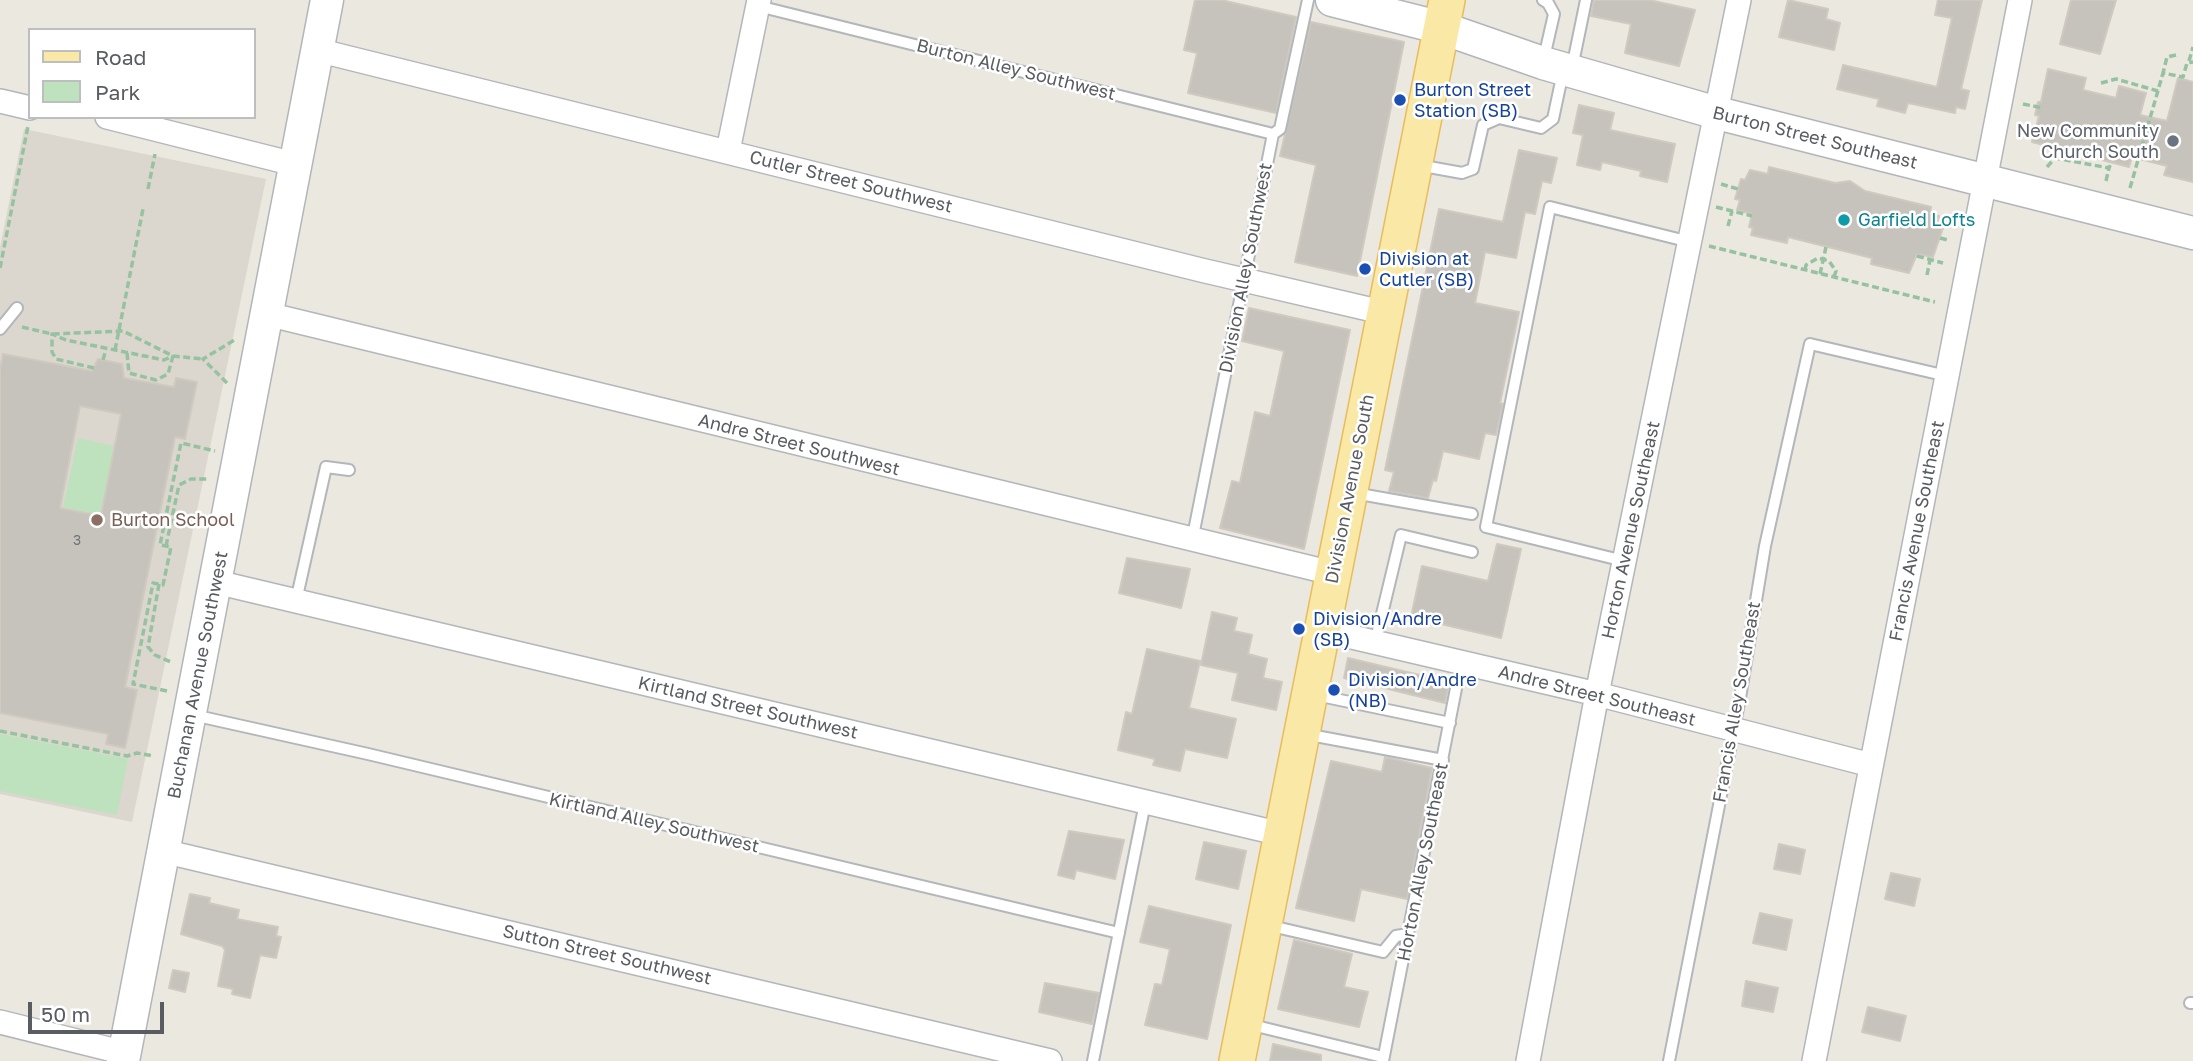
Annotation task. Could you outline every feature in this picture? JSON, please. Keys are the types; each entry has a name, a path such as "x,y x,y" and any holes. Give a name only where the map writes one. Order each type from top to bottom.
{"main road":[{"name":"Division Avenue South","path":"1237,1061 1445,14"}],"street":[{"name":"Buchanan Avenue Southwest","path":"124,1057 327,0"},
{"name":"Burton Street Southeast","path":"1332,0 1445,14 1559,67 1717,113 2193,233"},
{"name":"Horton Avenue Southeast","path":"1528,1061 1624,561 1700,244 1717,113 1739,0"},
{"name":"Francis Avenue Southeast","path":"1814,1061 2020,0"},
{"path":"728,151 759,3"},
{"name":"Cutler Street Southwest","path":"317,50 1243,280 1386,313"},
{"path":"0,101 28,115"},
{"path":"115,119 294,164"},
{"name":"Andre Street Southwest","path":"267,314 1332,573"},
{"name":"Kirtland Street Southwest","path":"216,582 1280,834"},
{"name":"Andre Street Southeast","path":"1322,630 1597,694 1871,765"},
{"name":"Sutton Street Southwest","path":"163,851 1050,1061"},
{"path":"0,1022 124,1057"}],"lane":[{"name":"Division Alley Southwest","path":"1192,541 1273,134 1280,129 1308,0"},
{"path":"1415,164 1462,173 1473,169 1483,125 1499,118 1541,128 1553,119 1559,67 1554,14 1543,0"},
{"path":"1559,67 1586,0"},
{"name":"Burton Alley Southwest","path":"759,3 1273,134"},
{"path":"1624,561 1486,527 1550,207 1700,244"},
{"path":"0,329 17,308"},
{"name":"Francis Alley Southeast","path":"1669,1061 1765,546 1810,344 1947,376"},
{"path":"296,601 326,467 349,470"},
{"path":"1348,492 1472,514"},
{"path":"1376,643 1401,535 1472,552"},
{"name":"Horton Alley Southeast","path":"1383,1059 1461,663"},
{"path":"1310,694 1450,723"},
{"name":"Kirtland Alley Southwest","path":"190,714 1119,933"},
{"path":"1302,733 1443,760"},
{"path":"1093,1061 1145,803"},
{"path":"1265,924 1383,952 1396,936 1408,934"},
{"path":"1245,1024 1383,1059"}],"path":[{"path":"2163,73 2183,77 2191,62 2193,47"},
{"path":"2130,188 2167,57 2176,55"},
{"path":"2101,83 2116,79 2158,91"},
{"path":"2023,104 2043,108"},
{"path":"0,268 28,119"},
{"path":"148,189 155,154"},
{"path":"2047,167 2055,159 2110,166 2106,181"},
{"path":"1721,184 1738,189"},
{"path":"1716,207 1752,216"},
{"path":"116,350 143,209"},
{"path":"1728,226 1732,211"},
{"path":"1940,238 1948,240"},
{"path":"1700,244 1936,302"},
{"path":"1820,274 1826,247"},
{"path":"1917,257 1943,263"},
{"path":"1805,270 1806,265 1818,258 1829,261 1836,271 1834,277"},
{"path":"1927,275 1930,260"},
{"path":"22,327 66,340 163,360 173,356"},
{"path":"52,334 120,331 173,356 203,359 237,338"},
{"path":"52,334 52,352 56,359 94,368"},
{"path":"103,360 107,349"},
{"path":"127,353 129,373 158,380 168,374 173,356"},
{"path":"203,359 228,384"},
{"path":"167,691 133,684 153,583 163,585 171,547 160,544 181,443 215,451"},
{"path":"166,546 179,485 191,479 209,479"},
{"path":"159,584 148,647 159,658 173,663"},
{"path":"0,731 127,756 137,752 154,756"}],"shaded area":[{"name":"Burton School","path":"24,129 266,179 132,822 0,794 0,247"}],"green space":[{"path":"78,438 114,446 100,515 63,507"},
{"path":"0,734 128,759 117,815 0,791"}],"building":[{"path":"1195,0 1221,0 1296,17 1276,113 1188,93 1197,53 1184,50"},
{"path":"1594,0 1649,0 1695,10 1679,66 1625,53 1631,24 1591,16"},
{"path":"1788,0 1828,9 1826,19 1840,23 1834,50 1779,37"},
{"path":"1938,0 1982,0 1961,89 1969,91 1965,109 1956,107 1955,113 1908,103 1905,113 1877,106 1879,99 1837,89 1843,65 1937,87 1952,18 1935,15"},
{"path":"2071,0 2116,0 2100,54 2060,44"},
{"path":"1311,22 1404,42 1357,276 1295,262 1316,165 1280,156"},
{"path":"2048,69 2086,78 2083,90 2116,98 2119,86 2146,93 2140,115 2167,121 2178,78 2193,82 2193,182 2164,175 2167,166 2132,157 2129,167 2032,142 2039,116 2035,115 2038,102 2041,102"},
{"path":"1579,105 1614,113 1610,130 1675,144 1667,182 1640,176 1641,171 1602,162 1600,170 1577,165 1583,135 1573,133"},
{"path":"1519,150 1557,158 1551,183 1542,181 1535,214 1525,212 1516,258 1485,252 1475,303 1519,312 1496,435 1485,433 1479,459 1443,451 1436,481 1433,480 1428,498 1389,491 1394,472 1385,470 1439,209 1503,222"},
{"name":"Garfield Lofts","path":"1769,167 1835,183 1850,181 1865,191 1931,207 1930,214 1939,216 1936,227 1943,228 1933,257 1917,254 1909,273 1871,264 1872,258 1788,237 1787,243 1751,235 1753,228 1749,227 1752,214 1737,210 1740,200 1735,199 1741,179 1745,180 1750,170 1768,174"},
{"path":"1249,308 1350,330 1304,549 1220,528 1232,481 1240,483 1255,412 1270,416 1284,351 1242,341"},
{"path":"3,354 92,371 98,359 122,364 124,378 174,387 176,378 197,382 185,439 175,437 125,687 137,690 125,748 106,744 108,734 0,713 0,369","holes":["80,406 121,414 101,516 60,508"]},
{"path":"1497,544 1521,549 1501,638 1411,617 1422,566 1488,581"},
{"path":"1127,558 1190,569 1181,608 1119,593"},
{"path":"1212,612 1237,618 1234,631 1252,635 1248,654 1267,659 1263,678 1282,682 1276,710 1232,700 1238,673 1201,665"},
{"path":"1147,649 1200,661 1189,708 1236,719 1227,758 1185,749 1180,771 1153,765 1155,759 1118,750 1126,712 1132,714"},
{"path":"1348,658 1449,682 1445,703 1344,678"},
{"path":"1385,757 1432,768 1407,899 1361,889 1354,921 1296,908 1331,761 1382,772"},
{"path":"1069,831 1124,840 1115,879 1076,870 1074,879 1058,875"},
{"path":"1204,842 1246,851 1238,889 1196,879"},
{"path":"1779,844 1805,850 1800,874 1774,869"},
{"path":"1891,873 1920,879 1914,906 1885,899"},
{"path":"190,894 210,898 209,903 239,910 237,919 278,927 276,936 281,937 276,958 260,955 250,998 232,994 233,989 218,986 225,950 222,946 181,934"},
{"path":"1149,906 1231,925 1207,1039 1145,1025 1155,984 1162,985 1170,949 1140,942"},
{"path":"1760,913 1792,920 1786,950 1753,943"},
{"path":"1294,940 1352,954 1344,987 1368,992 1359,1027 1278,1009"},
{"path":"173,970 189,973 185,992 169,988"},
{"path":"1746,981 1778,988 1773,1012 1742,1006"},
{"path":"1045,983 1099,993 1092,1024 1039,1012"},
{"path":"1868,1007 1906,1016 1900,1041 1862,1032"},
{"path":"1273,1044 1321,1055 1321,1061 1270,1061"}],"place":[{"name":"Burton Street Station (SB)","path":"1400,100"},
{"name":"New Community Church South","path":"2173,141"},
{"name":"Garfield Lofts","path":"1844,220"},
{"name":"Division at Cutler (SB)","path":"1365,269"},
{"name":"Burton School","path":"97,520"},
{"name":"Division/Andre (SB)","path":"1299,629"},
{"name":"Division/Andre (NB)","path":"1334,690"}]}
